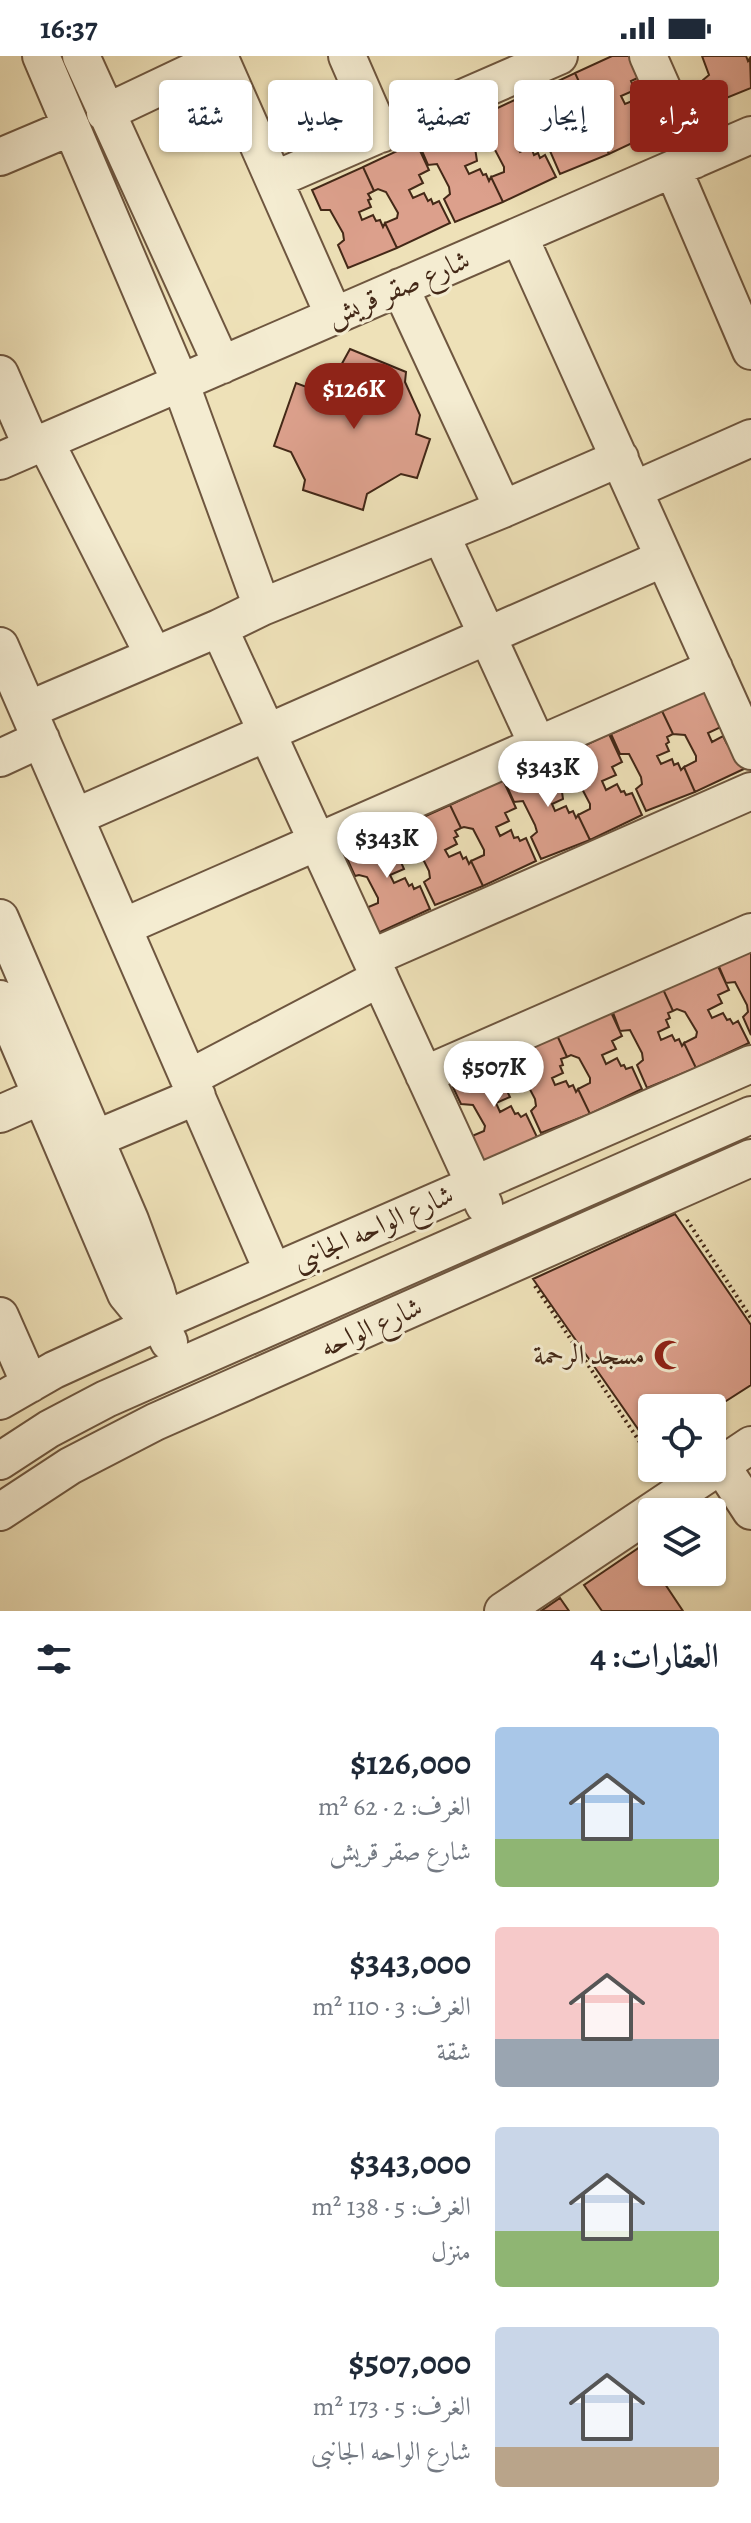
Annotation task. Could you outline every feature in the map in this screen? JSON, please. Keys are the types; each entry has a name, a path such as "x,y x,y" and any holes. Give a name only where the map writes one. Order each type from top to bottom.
{"street":[{"path":"41,56 180,382 262,607"},
{"path":"81,56 222,365"},
{"path":"347,56 381,134"},
{"path":"274,180 559,56"},
{"path":"648,56 683,165 751,351"},
{"path":"105,113 220,57 334,316"},
{"path":"0,157 71,127"},
{"name":"شارع صقر قريش","path":"26,449 751,135"},
{"path":"519,236 664,558 731,684 751,751"},
{"path":"400,287 503,509"},
{"path":"0,374 26,449 154,656"},
{"path":"0,758 34,724 154,656 262,607 503,509 751,438"},
{"path":"441,535 538,746"},
{"path":"75,817 664,558"},
{"path":"219,628 474,1184 515,1263"},
{"path":"0,646 273,1272"},
{"path":"123,927 538,746 731,684"},
{"path":"95,1139 193,1087 375,968 751,791"},
{"path":"0,918 95,1139 115,1226"},
{"path":"424,1075 751,932"},
{"path":"0,999 41,1096 115,1226 156,1290 159,1322 180,1368"},
{"name":"شارع الواحه الجانبى","path":"15,1393 79,1358 159,1322 751,1064"},
{"path":"0,1114 41,1096"},
{"name":"شارع الواحه","path":"0,1461 77,1413 751,1115"},
{"name":"شارع الواحه","path":"0,1512 61,1472 127,1436 751,1158"},
{"path":"0,1316 15,1393"},
{"path":"726,1462 751,1445"},
{"path":"726,1473 751,1511"},
{"path":"503,1611 696,1482"}],"path":[{"path":"670,1194 751,1318"},
{"path":"515,1263 638,1440"}],"building":[{"path":"612,56 632,56 642,76 630,80 630,92 621,96 625,104 630,102 630,144 614,152 614,80 578,80 575,73"},
{"path":"702,56 746,56 748,61 750,58 751,88 728,97 728,80 703,80 709,75"},
{"path":"575,73 578,80 560,80"},
{"path":"514,100 514,152 538,153 540,158 545,155 556,177 503,202 491,177 504,172 496,152 498,108"},
{"path":"395,152 421,152 429,170 419,175 423,183 409,190 413,198 424,193 433,204 439,201 450,223 397,248 385,223 397,218 398,213 386,192 374,191 363,167"},
{"path":"422,152 476,152 477,161 465,166 469,174 480,169 489,181 491,177 503,202 455,222 444,199 450,194 449,187 437,164 428,165"},
{"path":"550,152 609,154 560,174"},
{"path":"363,167 374,191 368,194 371,207 359,212 362,220 373,215 383,227 385,223 397,248 348,268 338,245 344,240 343,233 330,210 321,210 312,190"},
{"path":"350,349 406,372 405,382 420,415 416,434 430,439 417,478 401,474 367,494 363,510 303,490 305,480 291,452 274,446 296,383 309,388 339,369"},
{"path":"715,686 721,727 708,733 712,742 723,736 748,767 695,792 684,767 696,761 696,756 685,735 673,734 662,711"},
{"path":"662,711 673,734 667,737 669,751 657,756 661,764 672,759 681,770 684,767 695,792 646,811 636,789 642,784 641,777 629,754 620,754 611,734"},
{"path":"609,734 622,762 612,767 616,775 602,781 606,790 617,784 626,795 632,793 642,815 590,840 578,815 590,809 590,804 579,783 567,782 556,759"},
{"path":"556,759 567,782 561,785 563,799 552,804 555,811 566,806 569,813 573,811 576,818 578,815 590,840 541,859 531,837 537,832 535,825 523,801 514,802 505,782"},
{"path":"503,780 516,808 505,813 509,821 496,827 500,836 511,830 514,838 518,837 520,841 526,838 536,861 483,886 471,861 484,855 484,850 473,829 461,828 450,805"},
{"path":"450,805 461,828 455,831 457,844 445,850 449,857 460,852 469,864 471,861 483,886 435,905 424,882 430,878 429,871 417,847 408,848 399,828"},
{"path":"397,828 410,855 400,860 404,869 390,875 394,883 405,878 414,889 420,886 430,909 378,933 366,908 378,903 378,898 367,877 355,876 344,852"},
{"path":"751,947 751,1035 743,1017 748,1012 747,1005 735,982 726,983 717,962"},
{"path":"716,962 729,990 718,995 722,1003 708,1010 712,1018 723,1013 733,1024 738,1021 749,1043 696,1068 684,1043 696,1037 697,1032 685,1012 673,1011 662,987"},
{"path":"662,987 673,1011 668,1013 670,1018 666,1020 669,1027 658,1032 661,1040 672,1035 675,1041 679,1039 682,1046 684,1043 696,1068 647,1088 637,1065 643,1060 642,1053 630,1030 620,1031 612,1010"},
{"path":"609,1008 622,1036 612,1041 616,1049 602,1055 606,1064 617,1058 626,1069 632,1067 642,1089 590,1114 578,1089 590,1083 590,1078 579,1058 567,1057 556,1033"},
{"path":"556,1033 567,1057 561,1059 563,1073 552,1078 555,1085 566,1081 569,1087 573,1085 576,1092 578,1089 590,1114 541,1133 531,1111 536,1106 535,1099 523,1076 514,1076 505,1056"},
{"path":"504,1056 517,1084 506,1089 510,1097 496,1103 500,1112 511,1106 515,1114 521,1117 526,1114 537,1137 484,1162 472,1136 484,1131 485,1126 473,1105 461,1104 450,1081"},
{"name":"مسجد الرحمة","path":"675,1214 751,1325 751,1385 726,1401 726,1394 638,1394 638,1429 533,1279"},
{"path":"638,1548 638,1586 666,1586 683,1611 602,1611 584,1585"},
{"path":"560,1598 569,1611 541,1611"}],"place":[{"name":"مسجد الرحمة","path":"669,1355"}]}
